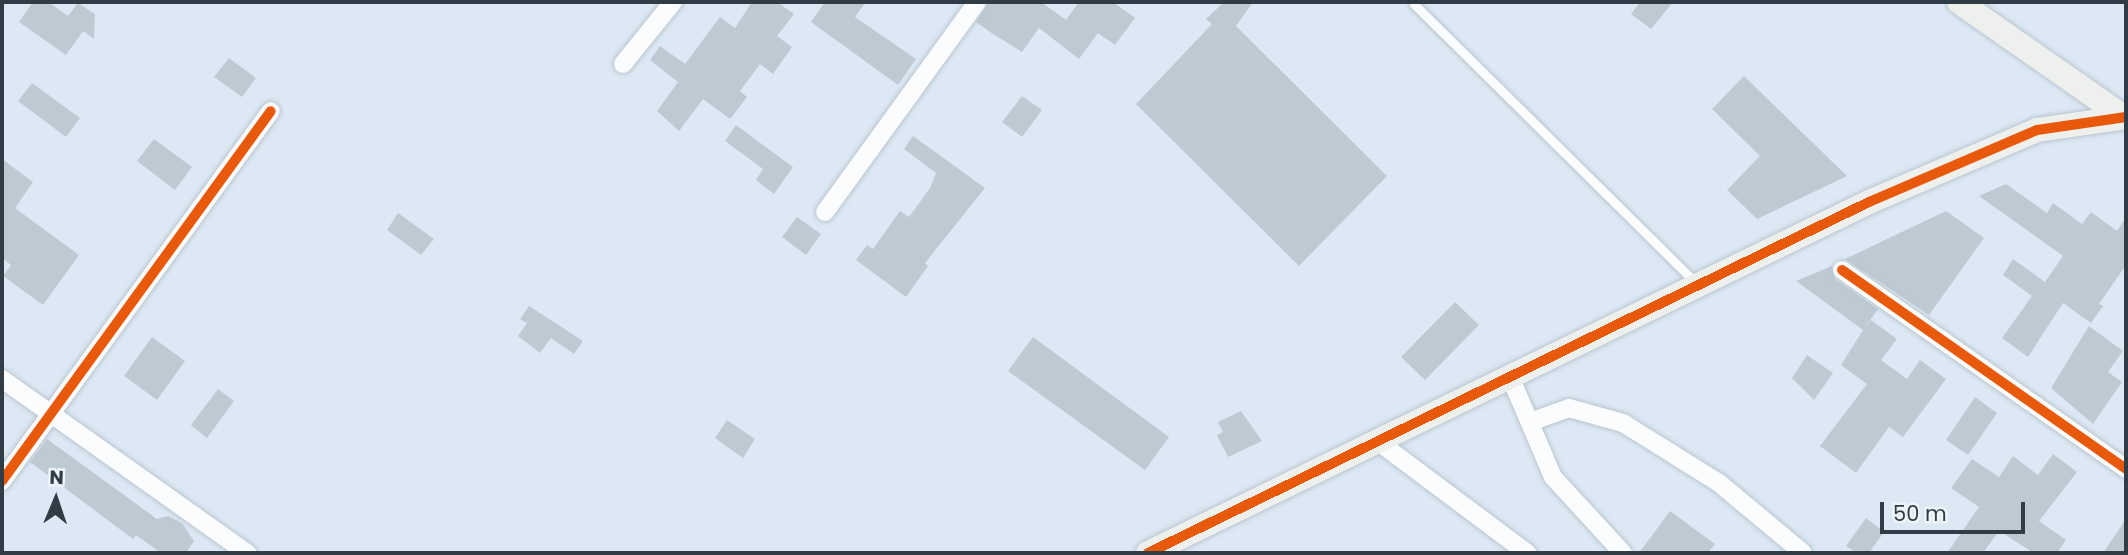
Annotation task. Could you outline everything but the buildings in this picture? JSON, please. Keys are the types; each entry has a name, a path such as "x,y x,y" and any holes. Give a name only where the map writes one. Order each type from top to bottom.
{"street":[{"path":"623,64 673,2"},
{"path":"825,212 977,2"},
{"path":"1959,2 2125,117"},
{"path":"2,481 271,111"},
{"path":"1148,553 1512,381 1869,202 2037,130 2125,117"},
{"path":"1842,270 2126,469"},
{"path":"2,379 247,553"},
{"path":"1512,381 1542,458 1566,496 1623,553"},
{"path":"1530,422 1569,408 1623,423 1719,483 1803,553"},
{"path":"1380,443 1527,553"}],"lane":[{"path":"1414,4 1700,288"}],"cycle path":[{"path":"2,481 271,111"},
{"path":"1148,553 1869,202 2037,130 2126,117"},
{"path":"1842,270 2126,469"}]}
